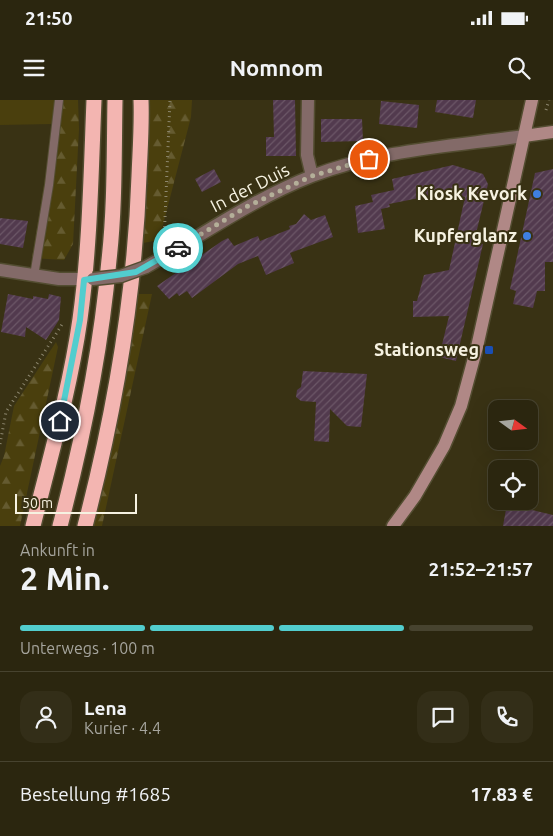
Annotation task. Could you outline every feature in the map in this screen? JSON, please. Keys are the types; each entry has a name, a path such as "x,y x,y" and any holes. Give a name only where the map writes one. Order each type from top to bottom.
{"highway":[{"path":"33,526 64,403 89,279 88,254 94,100"},
{"path":"60,526 89,402 104,306 113,203 115,100"},
{"path":"84,526 111,416 129,310 137,227 141,100"}],"main road":[{"path":"393,526 415,496 444,446 461,406 478,347 532,100"},
{"path":"524,136 553,132"}],"street":[{"path":"308,100 308,155 312,176"},
{"name":"In der Duis","path":"0,270 34,276 89,279 121,276 146,267 219,222 312,176 369,159 524,136"}],"lane":[{"path":"34,276 49,185 59,100"}],"path":[{"path":"163,257 170,100"},
{"path":"548,105 549,100"},
{"path":"0,444 6,412 64,322 65,313"}],"green space":[{"path":"0,100 54,100 54,124 0,125"},
{"path":"54,100 78,100 79,129 73,244 64,260 32,258 54,124"},
{"path":"148,100 192,100 191,117 159,240 143,243 148,181"},
{"path":"138,294 152,294 102,526 89,526"},
{"path":"56,342 58,347 20,526 0,526 0,466 4,456 14,406"}],"building":[{"path":"273,100 295,100 296,156 266,156 266,137 274,137"},
{"path":"437,100 476,100 473,118 435,112"},
{"path":"381,101 419,105 417,128 379,124"},
{"path":"321,119 362,119 363,141 321,142"},
{"path":"453,165 483,174 488,184 474,242 483,244 456,361 439,357 449,316 413,317 413,301 417,301 424,275 449,270 465,197 444,193 389,204 390,207 381,209 385,229 358,233 355,206 373,202 371,195 394,190 392,179"},
{"path":"214,169 221,182 202,192 195,179"},
{"path":"553,169 553,262 545,262 545,291 537,291 533,308 513,304 516,291 510,289 535,173"},
{"path":"304,214 311,220 325,215 333,237 290,253 294,263 266,275 258,256 238,264 192,298 187,291 179,296 177,293 169,299 157,286 228,238 234,246 258,236 260,241 290,229 289,226 296,224"},
{"path":"0,218 28,221 23,248 0,244"},
{"path":"8,294 33,299 33,296 48,299 49,294 61,297 59,320 46,340 26,327 25,337 1,332"},
{"path":"303,371 367,374 361,427 347,426 330,409 329,442 314,441 316,402 301,401 296,397 297,390 301,387"},
{"path":"506,510 532,510 553,515 553,526 503,526"}],"way so far":[{"path":"178,248 204,230 248,206 312,176 369,159"}],"place":[{"name":"Kiosk Kevork","path":"537,194"},
{"name":"Kupferglanz","path":"527,236"},
{"name":"Stationsweg","path":"489,350"}],"route":[{"path":"60,421 80,320 84,280 121,276 136,272 178,248"}]}
